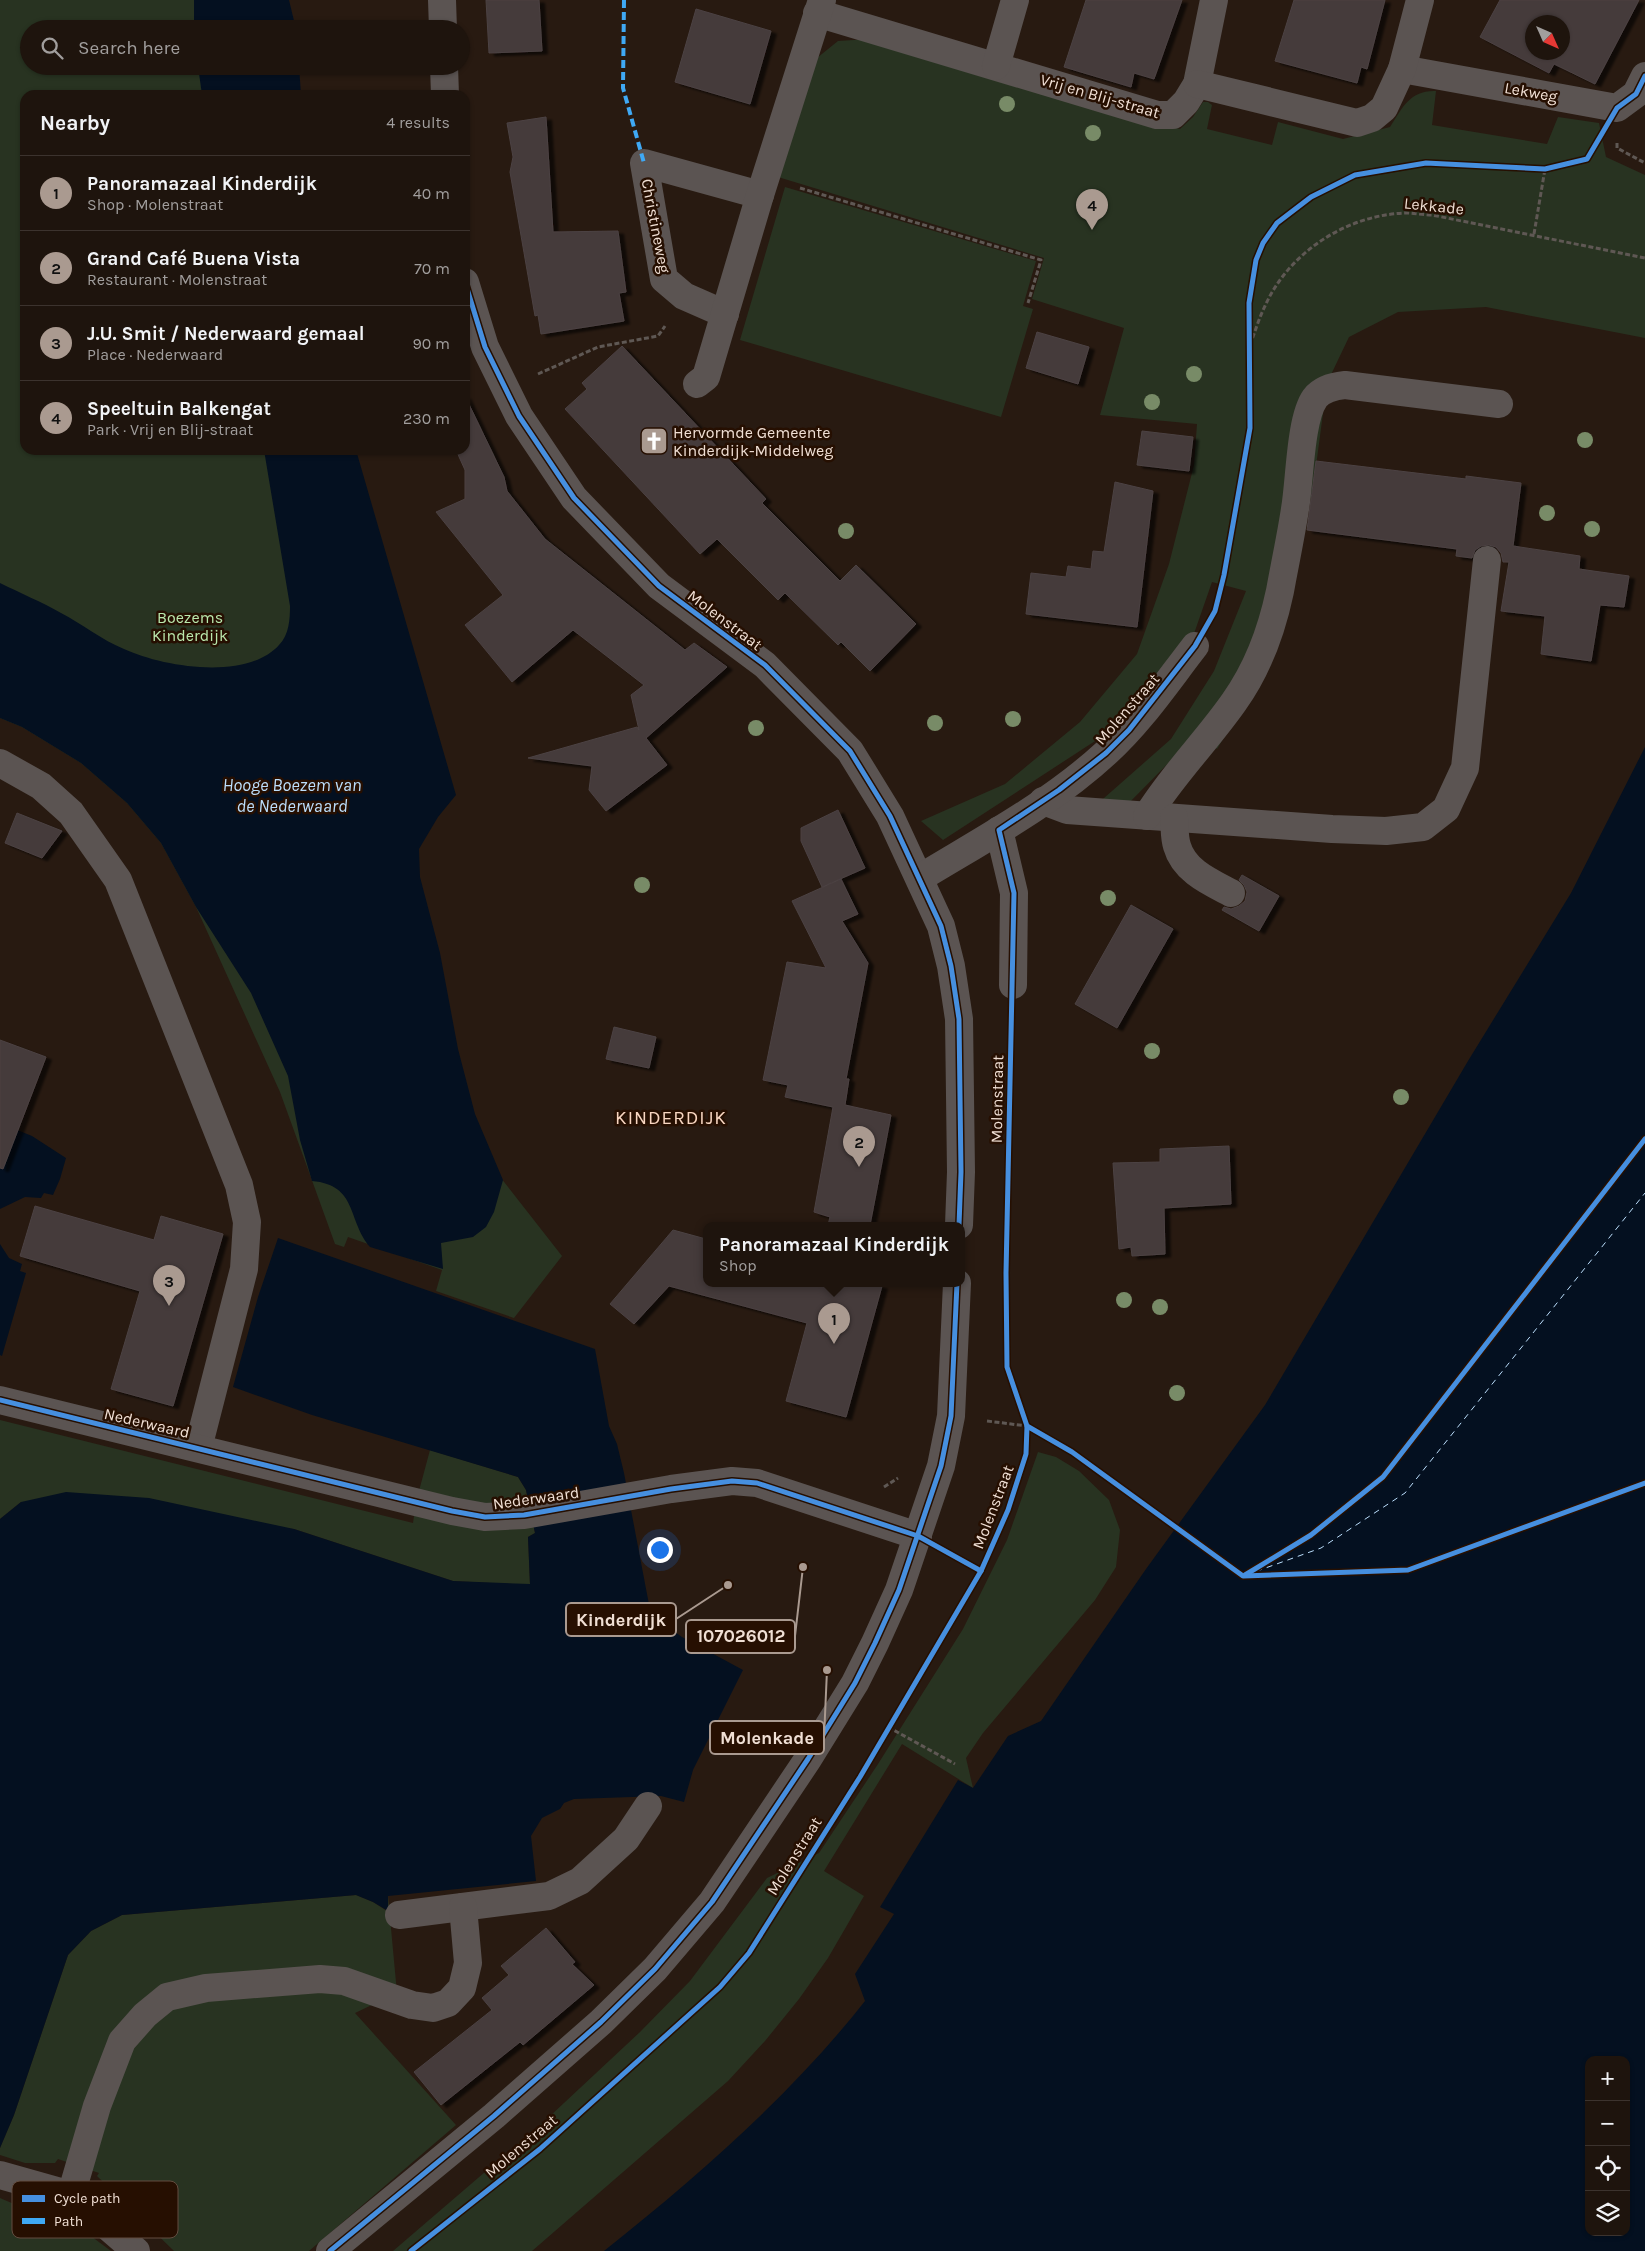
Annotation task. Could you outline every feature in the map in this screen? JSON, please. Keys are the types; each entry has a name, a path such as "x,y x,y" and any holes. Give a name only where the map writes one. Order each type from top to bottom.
{"street":[{"path":"442,0 443,20"},
{"path":"996,66 1015,0"},
{"path":"1214,0 1197,84 1357,123 1372,118 1384,108 1402,69 1420,0"},
{"path":"698,384 706,377 763,186 820,7"},
{"name":"Vrij en Blij-straat","path":"820,7 996,66 1157,115 1174,115 1186,102 1197,84"},
{"name":"Lekweg","path":"1402,69 1617,108 1636,94 1645,76"},
{"path":"444,75 445,90"},
{"name":"Christineweg","path":"725,314 684,296 664,280 644,163 763,186"},
{"name":"Molenstraat","path":"470,298 485,346 520,416 574,498 659,586 764,666 850,751 890,816 941,926 951,966 959,1019 960,1222"},
{"path":"1147,816 1164,788 1235,702 1255,666 1271,624 1278,597 1295,509 1307,412 1316,396 1332,386 1345,384 1499,404"},
{"path":"1043,801 1068,810 1261,825 1386,831 1423,827 1446,809 1465,768 1487,560"},
{"name":"Molenstraat","path":"920,878 1043,801 1106,753 1129,730 1195,646"},
{"path":"0,764 41,786 71,813 118,880 239,1185 247,1222 244,1269 198,1448"},
{"path":"1174,818 1177,846 1188,866 1204,878 1231,893"},
{"path":"999,830 1014,893 1013,985"},
{"path":"330,2251 494,2116 601,2022 655,1969 712,1902 808,1759 855,1683 899,1590 941,1466 951,1416 957,1287"},
{"name":"Nederwaard","path":"0,1400 452,1511 485,1517 524,1515 630,1495 732,1481 757,1483 918,1536"},
{"path":"399,1915 549,1896 580,1881 626,1839 648,1806"},
{"path":"75,2181 97,2106 122,2041 145,2015 167,1998 206,1988 320,1979 344,1981 412,2005 433,2008 448,2002 462,1988 468,1963 463,1907"},
{"path":"121,2238 136,2251"}],"path":[{"path":"1535,169 1553,167"},
{"path":"1534,234 1545,169"},
{"path":"763,186 1041,260 1028,303"},
{"path":"1250,328 1250,355"},
{"path":"506,388 598,347 658,336"},
{"path":"1024,1418 1027,1426 1026,1435"},
{"path":"884,1736 893,1719"},
{"path":"888,1727 955,1764"}],"green space":[{"name":"Hooge Boezem van de Nederwaard","path":"0,0 277,0 278,20 20,20 20,75 280,75 277,90 20,90 20,455 336,455 471,1159 490,1164 562,1256 514,1318 436,1291 442,1270 348,1237 344,1247 335,1244 280,1092 196,907 161,843 127,803 81,763 22,727 0,718"},
{"path":"869,39 1180,129 1193,117 1203,102 1208,102 1212,105 1207,129 1272,145 1278,122 1343,139 1390,127 1408,101 1427,91 1436,91 1432,125 1547,144 1558,117 1599,123 1606,157 1645,175 1645,338 1486,307 1398,312 1349,337 1327,383 1313,489 1279,619 1240,711 1217,749 1199,732 1123,809 1095,806 1171,739 1214,671 1246,591 1212,582 1181,671 1112,730 943,840 921,821 1005,784 1080,722 1137,654 1169,564 1194,465 1197,424 1100,415 1124,328 1032,299 1044,258 778,177 812,62 838,41"},
{"path":"785,187 1036,261 1023,306 1033,309 1001,417 740,340"},
{"path":"0,1420 413,1523 416,1502 430,1450 518,1477 526,1490 535,1533 528,1537 530,1585 453,1581 294,1529 21,1502 0,1519"},
{"path":"1038,1452 1056,1457 1079,1471 1109,1500 1120,1530 1116,1567 1095,1600 983,1733 966,1758 973,1788 902,1744 824,1871 864,1896 828,1958 799,1999 765,2041 728,2081 532,2251 393,2251 549,2117 640,2032 690,1981 767,1878 819,1853 878,1764 963,1629 1007,1540"},
{"path":"356,1895 373,1902 387,1911 388,1896 397,1993 355,2013 456,2125 309,2251 174,2251 161,2238 178,2238 178,2181 102,2181 97,2176 99,2173 58,2159 55,2163 25,2163 0,2155 0,2148 14,2115 68,1955 91,1931 122,1915"},
{"path":"0,2198 12,2203 12,2238 94,2238 111,2251 0,2251"}],"water":[{"path":"194,0 289,0 294,20 194,20"},
{"path":"199,75 300,75 301,90 201,90"},
{"name":"Hooge Boezem van de Nederwaard","path":"265,455 357,455 456,795 438,817 419,849 420,877 440,953 458,1049 475,1114 503,1180 494,1212 486,1227 473,1237 441,1243 443,1269 370,1247 363,1237 345,1197 337,1189 327,1184 312,1181 300,1140 288,1076 251,993 196,907 161,843 127,803 81,763 22,727 0,718 0,583 69,617 116,645 160,661 204,667 226,667 247,663 265,656 279,645 287,632 290,606"},
{"path":"1645,747 1645,2251 604,2251 674,2194 775,2102 836,2036 865,2001 855,1974 894,1914 880,1907 958,1780 973,1788 1008,1736 1041,1721 1146,1569 1265,1405 1468,1061 1571,893"},
{"path":"0,1123 32,1136 66,1158 53,1195 44,1193 41,1198 25,1197 0,1209"},
{"path":"278,1238 595,1349 609,1426 617,1444 624,1473 651,1615 682,1637 743,1670 693,1770 684,1802 661,1796 574,1799 564,1803 560,1809 542,1818 531,1836 536,1881 388,1896 388,1911 356,1895 122,1915 91,1931 68,1955 14,2115 0,2148 0,1519 21,1502 66,1492 149,1498 294,1529 453,1581 530,1584 528,1537 535,1533 526,1490 518,1477 312,1415 233,1387 258,1297"},
{"path":"0,1244 9,1258 22,1264 20,1271 26,1273 2,1356 0,1355"}],"building":[{"path":"486,0 539,0 542,51 489,53"},
{"path":"1086,0 1182,0 1154,79 1134,73 1131,87 1064,67"},
{"path":"1294,0 1385,0 1367,69 1361,67 1357,83 1275,61"},
{"path":"1500,0 1639,0 1595,84 1554,64 1549,73 1480,37"},
{"path":"696,9 771,31 750,104 675,82"},
{"path":"546,117 553,232 618,231 626,292 619,293 624,321 541,334 538,315 535,316 510,172 513,157 507,123"},
{"path":"1037,332 1089,347 1078,384 1026,368"},
{"path":"622,346 766,499 762,503 840,581 856,565 916,624 870,671 841,642 838,645 785,593 778,600 717,539 700,554 565,409 587,389 582,383"},
{"path":"470,406 504,477 507,491 545,539 685,650 694,643 727,667 646,738 667,765 606,811 589,790 592,766 528,758 637,727 639,730 631,695 644,685 573,630 512,682 465,625 503,595 436,512 465,499 465,470 458,455 470,455"},
{"path":"1142,431 1193,437 1189,471 1137,465"},
{"path":"1316,461 1466,479 1466,476 1521,483 1513,546 1580,556 1579,569 1629,576 1624,607 1600,605 1591,661 1541,654 1545,616 1501,611 1509,562 1503,562 1501,553 1496,547 1489,545 1481,546 1475,550 1472,558 1456,556 1457,549 1307,530"},
{"path":"1115,482 1153,491 1137,627 1026,614 1031,573 1066,577 1068,566 1091,569 1093,551 1104,552"},
{"path":"838,810 865,868 822,887 801,841 801,828"},
{"path":"17,813 62,831 42,858 5,843"},
{"path":"1242,875 1279,896 1259,931 1222,910 1224,907 1231,909 1239,906 1245,901 1247,892 1239,880"},
{"path":"841,879 858,914 842,921 868,963 846,1079 849,1079 845,1105 891,1115 871,1222 829,1222 830,1217 814,1212 833,1107 785,1097 788,1085 763,1080 787,962 826,968 792,901"},
{"path":"1131,905 1173,929 1117,1028 1075,1004"},
{"path":"614,1027 656,1037 649,1068 606,1059"},
{"path":"0,1040 46,1057 3,1169 0,1168"},
{"path":"1229,1146 1231,1204 1164,1208 1165,1254 1132,1256 1131,1247 1119,1249 1113,1163 1160,1162 1160,1149"},
{"path":"35,1206 154,1240 161,1216 223,1234 173,1406 111,1389 140,1291 20,1256"},
{"path":"673,1230 703,1238 703,1287 882,1287 846,1417 786,1401 807,1323 669,1286 634,1324 610,1304"},
{"path":"546,1928 575,1962 572,1964 594,1985 523,2045 520,2042 441,2105 414,2072 492,2010 482,1998 509,1975 501,1966"}],"ferry route":[{"path":"1243,1576 1311,1535 1383,1477 1645,1139"},
{"path":"1246,1575 1321,1548 1405,1493 1645,1193"},
{"path":"1244,1576 1408,1570 1645,1483"}],"marked path":[{"path":"624,0 623,88 644,163"}],"cycle path":[{"path":"411,2251 540,2149 720,1987 749,1953 860,1777 981,1571 1008,1510 1026,1454 1027,1426 1007,1367 1006,1273 1014,893 999,830 1059,790 1106,753 1129,730 1195,646 1215,611 1224,575 1250,428 1249,303 1256,260 1263,243 1277,223 1311,197 1355,175 1426,163 1545,169 1587,159 1617,108 1636,94 1645,76"},
{"path":"470,298 485,347 519,416 574,498 659,586 765,665 850,751 890,816 941,926 951,966 959,1019 961,1172 959,1222"},
{"path":"1245,1575 1311,1535 1383,1477 1645,1139"},
{"path":"330,2251 494,2116 601,2022 655,1969 712,1902 808,1759 855,1683 875,1643 899,1590 941,1466 951,1416 957,1287"},
{"path":"0,1400 452,1511 485,1517 524,1515 671,1489 732,1481 757,1483 918,1536 981,1571"},
{"path":"1027,1426 1072,1452 1243,1576 1408,1570 1645,1483"}],"place":[{"name":"Speeltuin Balkengat","path":"1092,230"},
{"name":"Hervormde Gemeente Kinderdijk-Middelweg","path":"654,441"},
{"name":"Grand Café Buena Vista","path":"859,1167"},
{"name":"J.U. Smit / Nederwaard gemaal","path":"169,1306"},
{"name":"Panoramazaal Kinderdijk","path":"834,1344"},
{"name":"107026012","path":"803,1567"},
{"name":"Kinderdijk","path":"728,1585"},
{"name":"Molenkade","path":"827,1670"}],"district":[{"name":"KINDERDIJK","path":"671,1118"}],"park label":[{"name":"Boezems Kinderdijk","path":"190,626"}]}
